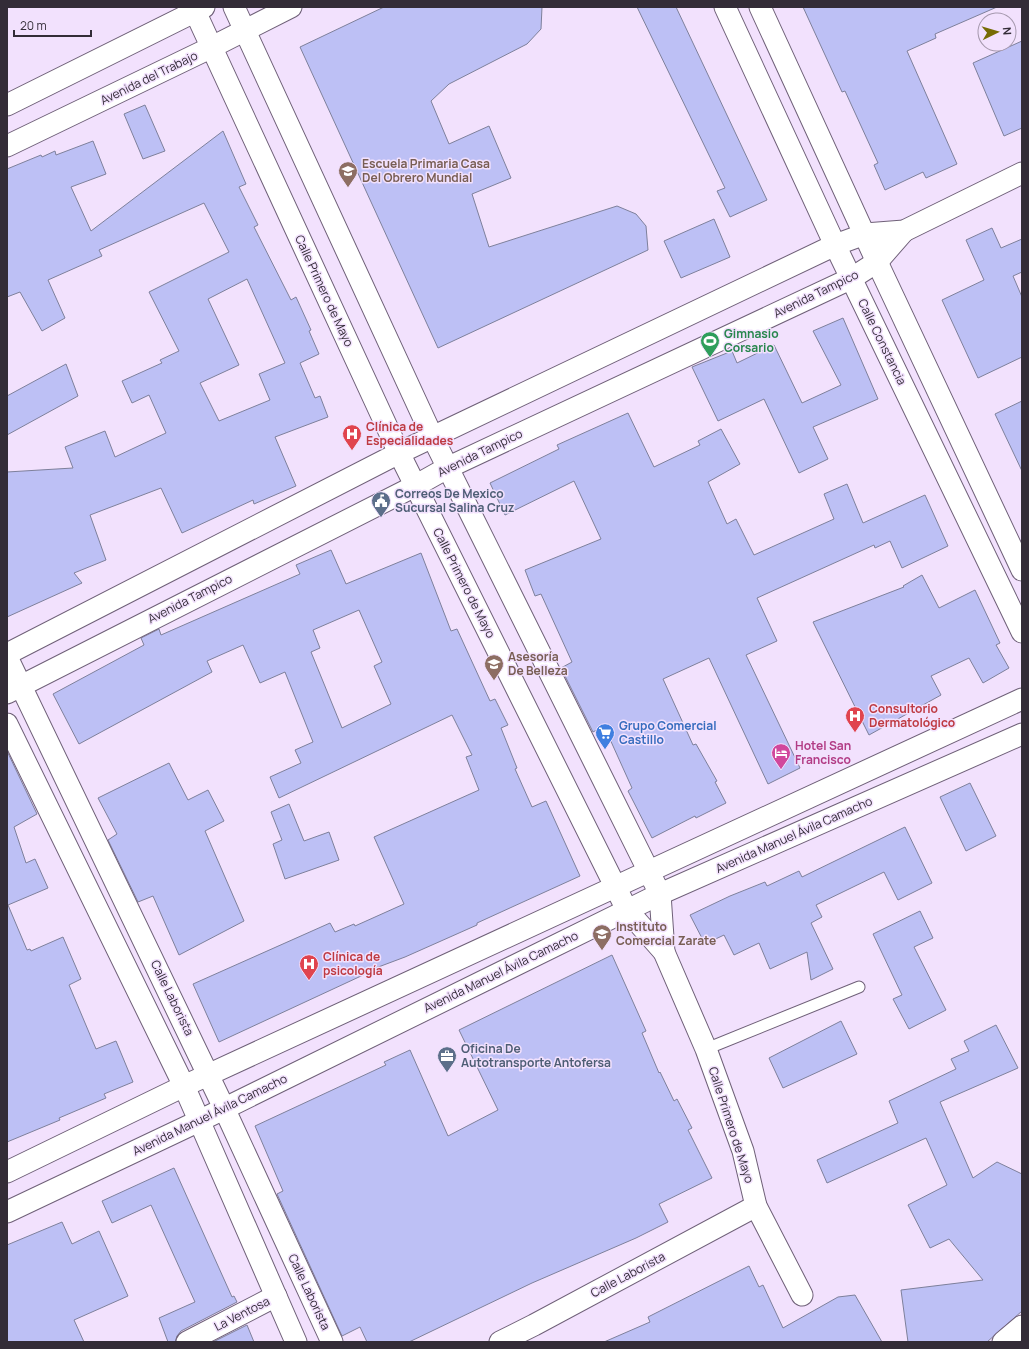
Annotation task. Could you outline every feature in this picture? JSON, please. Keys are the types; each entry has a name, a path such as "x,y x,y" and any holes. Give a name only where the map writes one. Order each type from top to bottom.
{"street":[{"name":"Calle Primero de Mayo","path":"234,7 447,468 660,894 664,952"},
{"name":"Avenida del Trabajo","path":"7,146 210,48 291,7"},
{"name":"Calle Constancia","path":"725,7 835,245 1022,632"},
{"path":"760,7 877,262 1022,570"},
{"name":"Calle Primero de Mayo","path":"197,9 210,48 415,486 627,910 664,952 706,1049 742,1151 756,1206 802,1295"},
{"path":"7,105 197,9"},
{"name":"Avenida Tampico","path":"7,655 432,436 835,245 865,234 904,231 1022,173"},
{"name":"Avenida Tampico","path":"14,689 415,486 447,468 852,278 877,262 904,231"},
{"name":"Calle Laborista","path":"7,655 14,689 209,1075 332,1342"},
{"path":"7,1172 184,1086 1022,699"},
{"path":"7,724 184,1086 296,1342"},
{"name":"Avenida Manuel Ávila Camacho","path":"7,1212 199,1121 660,894 1022,734"},
{"name":"Calle Laborista","path":"500,1342 756,1206"},
{"name":"La Ventosa","path":"186,1342 276,1296"},
{"path":"1003,1342 1022,1326"}],"lane":[{"path":"706,1049 859,987"}],"building":[{"path":"384,7 542,7 541,29 527,44 449,84 431,101 449,144 489,126 511,178 472,194 489,247 617,206 636,214 646,226 648,250 438,348 300,47"},
{"path":"637,7 676,7 767,200 730,217 717,191 725,188"},
{"path":"803,7 997,7 986,12 977,12 977,16 935,34 936,38 907,51 957,164 926,178 923,172 885,190 874,165 878,163 845,91 842,92"},
{"path":"1022,41 1022,128 1004,136 973,63 998,52 1017,52 1017,43"},
{"path":"145,105 165,151 143,159 124,114"},
{"path":"223,131 246,184 239,187 258,225 254,227 291,300 296,297 311,330 309,331 319,354 300,363 315,398 320,396 328,417 275,437 296,486 254,504 253,500 182,533 161,488 90,515 106,560 74,573 82,583 7,617 7,472 73,468 65,447 105,431 115,457 166,433 149,395 132,403 122,381 162,363 160,360 179,351 149,292 229,252 204,203 99,250 102,256 48,280 65,318 42,331 20,292 7,297 7,169 41,155 42,157 55,151 56,155 93,141 106,174 71,187 91,231","holes":["247,279 285,363 259,374 270,400 219,421 200,383 239,365 208,299"]},
{"path":"714,219 730,257 681,278 664,241"},
{"path":"992,228 1001,248 1022,239 1022,272 1013,276 1022,297 1022,357 978,378 942,300 984,280 966,240"},
{"path":"843,318 878,399 813,427 828,459 799,473 764,399 718,421 692,367 732,351 737,363 774,345 802,403 841,385 813,331"},
{"path":"66,364 78,396 7,435 7,396"},
{"path":"1022,401 1022,471 995,414"},
{"path":"628,413 654,467 700,445 698,441 721,429 740,464 708,482 727,524 736,519 754,555 834,519 824,494 847,484 863,523 925,495 948,546 902,568 890,541 875,548 874,545 757,598 777,641 746,655 800,768 768,784 709,658 663,679 693,745 696,744 717,781 715,782 726,803 696,818 695,816 652,838 628,791 632,788 604,726 593,732 561,668 572,662 541,594 535,596 525,570 601,539 574,481 505,515 490,483 559,449 557,445"},
{"path":"331,550 346,584 421,553 451,631 457,629 490,701 495,699 508,725 501,728 517,768 515,769 532,807 546,801 580,876 477,923 477,925 405,957 373,969 374,970 219,1042 193,984 330,923 335,932 354,924 355,926 404,904 374,837 479,790 466,757 472,755 452,715 279,798 270,777 301,763 295,750 313,742 285,672 260,683 243,645 207,661 212,672 79,744 53,694 144,645 141,638 159,629 161,635 300,574 296,565","holes":["359,610 382,662 374,666 391,704 342,728 311,652 320,648 313,630"]},
{"path":"922,575 939,608 975,590 1000,643 996,645 1009,668 983,683 969,658 931,676 941,695 869,735 813,622 904,587 903,586"},
{"path":"7,751 37,814 14,827 26,863 35,859 48,888 8,905 27,950 30,949 31,951 63,937 81,979 69,985 96,1049 116,1041 133,1082 104,1094 106,1098 59,1118 60,1120 7,1142"},
{"path":"169,763 188,800 208,790 224,821 205,831 244,921 179,955 153,896 138,902 108,840 117,834 98,798"},
{"path":"970,783 996,836 966,851 940,797"},
{"path":"289,804 304,841 329,832 339,860 285,879 273,844 282,840 271,812"},
{"path":"905,827 932,883 898,900 884,872 816,905 822,917 811,923 833,969 811,980 807,952 770,969 759,943 734,955 724,935 705,944 690,915 730,896 765,882 767,886 799,871 802,877"},
{"path":"920,911 933,938 914,947 946,1010 909,1029 893,999 902,995 873,934"},
{"path":"612,955 646,1031 642,1033 659,1073 660,1072 674,1101 677,1099 692,1128 688,1130 712,1178 659,1204 668,1222 636,1238 532,1283 409,1342 367,1342 360,1327 342,1336 277,1194 283,1191 255,1126 386,1065 384,1062 410,1050 448,1136 498,1110 459,1030"},
{"path":"841,1021 857,1054 783,1088 769,1058"},
{"path":"996,1025 1018,1068 940,1102 973,1178 997,1162 1022,1174 1022,1311 987,1342 908,1342 901,1290 983,1280 949,1239 930,1248 908,1205 947,1185 926,1138 827,1183 817,1160 898,1123 889,1101 956,1069 951,1059 969,1051 964,1041"},
{"path":"174,1168 232,1297 234,1296 237,1302 181,1331 175,1342 168,1342 159,1318 195,1302 151,1205 112,1223 102,1201"},
{"path":"62,1222 72,1244 99,1231 128,1296 74,1320 84,1342 7,1342 7,1245"},
{"path":"749,1266 759,1287 763,1285 783,1328 838,1297 855,1295 882,1342 604,1342 650,1322 648,1317"},
{"path":"247,1325 254,1342 213,1342"}],"place":[{"name":"Escuela Primaria Casa Del Obrero Mundial","path":"348,188"},
{"name":"Gimnasio Corsario","path":"710,358"},
{"name":"Clínica de Especialidades","path":"352,451"},
{"name":"Correos De Mexico Sucursal Salina Cruz","path":"381,518"},
{"name":"Asesoría De Belleza","path":"494,681"},
{"name":"Consultorio Dermatológico","path":"855,733"},
{"name":"Grupo Comercial Castillo","path":"605,750"},
{"name":"Hotel San Francisco","path":"781,770"},
{"name":"Instituto Comercial Zarate","path":"602,951"},
{"name":"Clínica de psicología","path":"309,981"},
{"name":"Oficina De Autotransporte Antofersa","path":"447,1073"}]}
